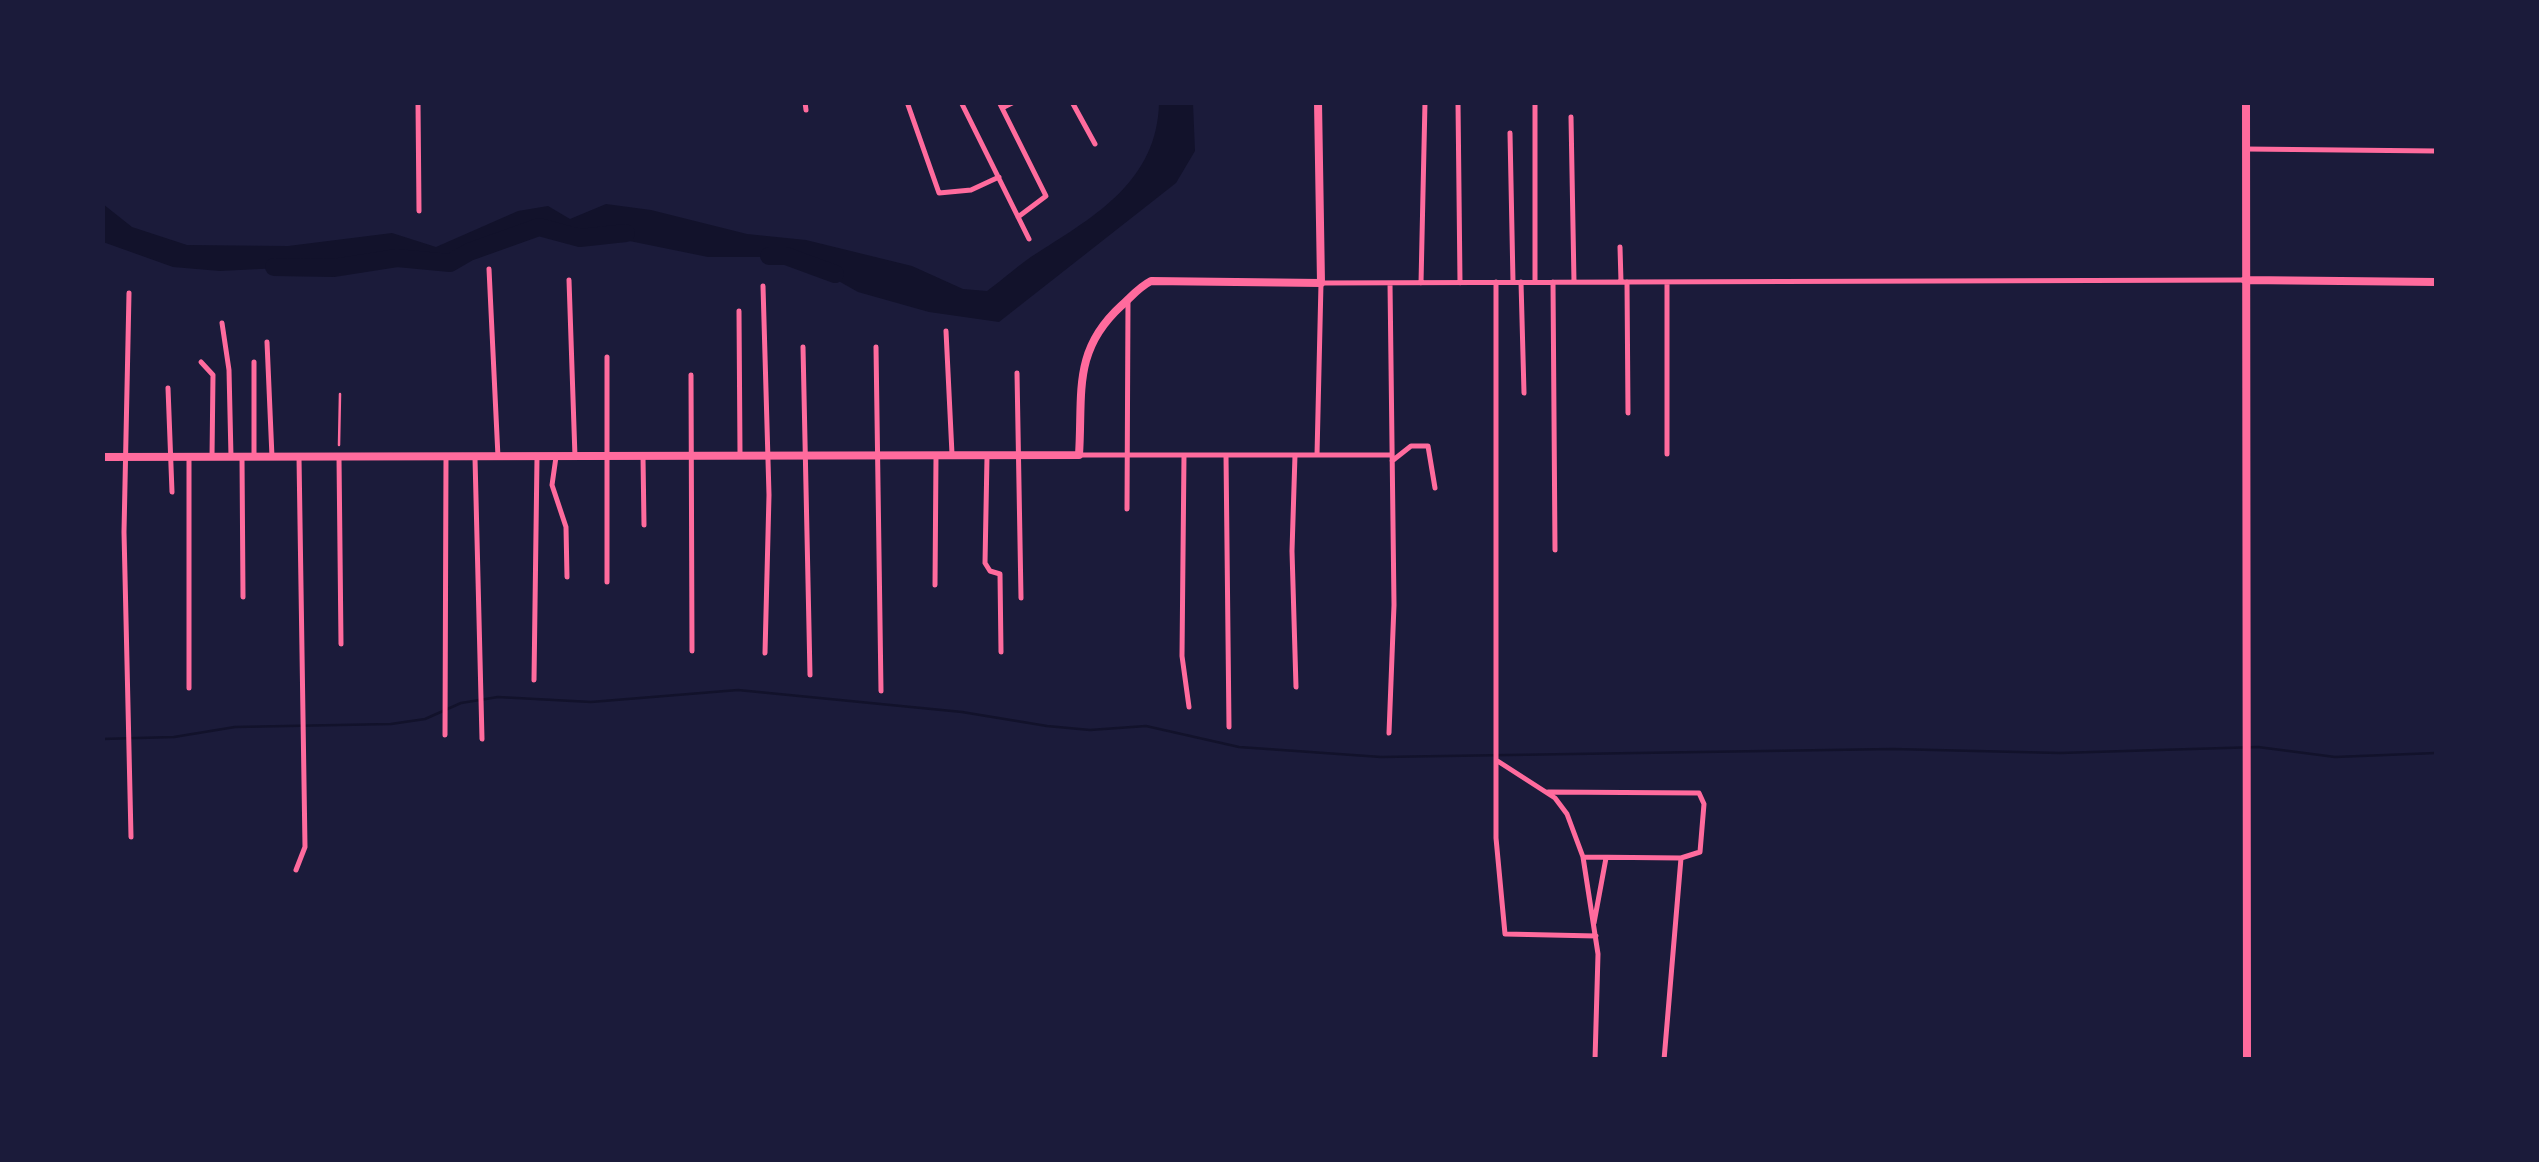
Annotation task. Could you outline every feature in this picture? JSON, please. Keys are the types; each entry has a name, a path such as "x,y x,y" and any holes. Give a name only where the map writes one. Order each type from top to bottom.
{"street":[{"path":"418,102 419,212"},
{"path":"908,102 939,192 971,190 998,178"},
{"path":"961,102 1029,239"},
{"path":"1014,102 1000,105 1046,196 1018,217"},
{"path":"1072,102 1094,144"},
{"path":"1317,454 1321,283 1318,102"},
{"path":"1422,282 1425,102"},
{"path":"1458,102 1460,282"},
{"path":"1535,102 1535,282"},
{"path":"2246,102 2247,1060"},
{"path":"1571,117 1574,282"},
{"path":"1510,133 1513,282"},
{"path":"2246,150 2436,151"},
{"path":"1620,247 1628,413"},
{"path":"490,269 498,457"},
{"path":"569,280 575,457"},
{"path":"1079,455 1089,343 1100,325 1152,281 2436,282"},
{"path":"1389,733 1390,282"},
{"path":"1496,282 1496,838 1505,934 1596,936"},
{"path":"1521,282 1524,393"},
{"path":"1552,282 1555,550"},
{"path":"1667,282 1667,454"},
{"path":"764,286 768,457 765,653"},
{"path":"129,294 124,532 131,837"},
{"path":"1126,510 1128,300"},
{"path":"738,310 740,457"},
{"path":"222,322 230,370 231,457"},
{"path":"946,331 952,457"},
{"path":"266,342 272,457"},
{"path":"803,347 810,676"},
{"path":"876,347 881,691"},
{"path":"607,357 607,582"},
{"path":"201,362 213,372 212,457"},
{"path":"254,362 254,457"},
{"path":"1018,373 1021,598"},
{"path":"691,375 692,652"},
{"path":"168,388 172,492"},
{"path":"102,456 1317,454 1392,458 1411,446 1428,446 1435,466 1435,488"},
{"path":"1184,455 1182,623 1189,707"},
{"path":"1226,455 1229,726"},
{"path":"1295,455 1292,552 1296,687"},
{"path":"189,457 190,688"},
{"path":"242,457 243,597"},
{"path":"296,870 305,847 299,457"},
{"path":"339,457 341,644"},
{"path":"446,457 446,736"},
{"path":"475,457 482,740"},
{"path":"534,680 537,457"},
{"path":"556,457 552,486 566,527 567,577"},
{"path":"644,457 644,525"},
{"path":"935,585 936,457"},
{"path":"988,457 985,563 990,571 1000,574 1001,652"},
{"path":"1496,759 1548,792 1567,814 1583,856 1596,936 1595,1060"},
{"path":"1548,792 1699,793 1704,804 1700,852 1681,858 1583,856"},
{"path":"1594,922 1607,858"},
{"path":"1664,1060 1681,858"}],"path":[{"path":"339,457 340,394"}],"shaded area":[{"path":"1159,103 1193,103 1195,151 1176,183 999,322 929,312 858,292 796,257 708,257 546,224 506,232 461,255 438,260 220,271 173,267 103,242 103,204 132,227 187,245 288,246 392,233 436,247 518,211 548,206 570,219 606,204 651,210 747,234 806,240 912,266 963,289 987,291 1120,193 1148,154"}],"waterway":[{"path":"274,267 333,268 397,258 450,263 469,252 539,227 580,238 626,233"},
{"path":"769,256 786,256 835,274"},
{"path":"102,739 174,737 235,727 391,724 425,719 461,703 498,697 591,702 738,690 962,712 1090,730 1146,726 1239,747 1381,757 1893,749 2060,753 2258,747 2335,757 2436,753"}]}
